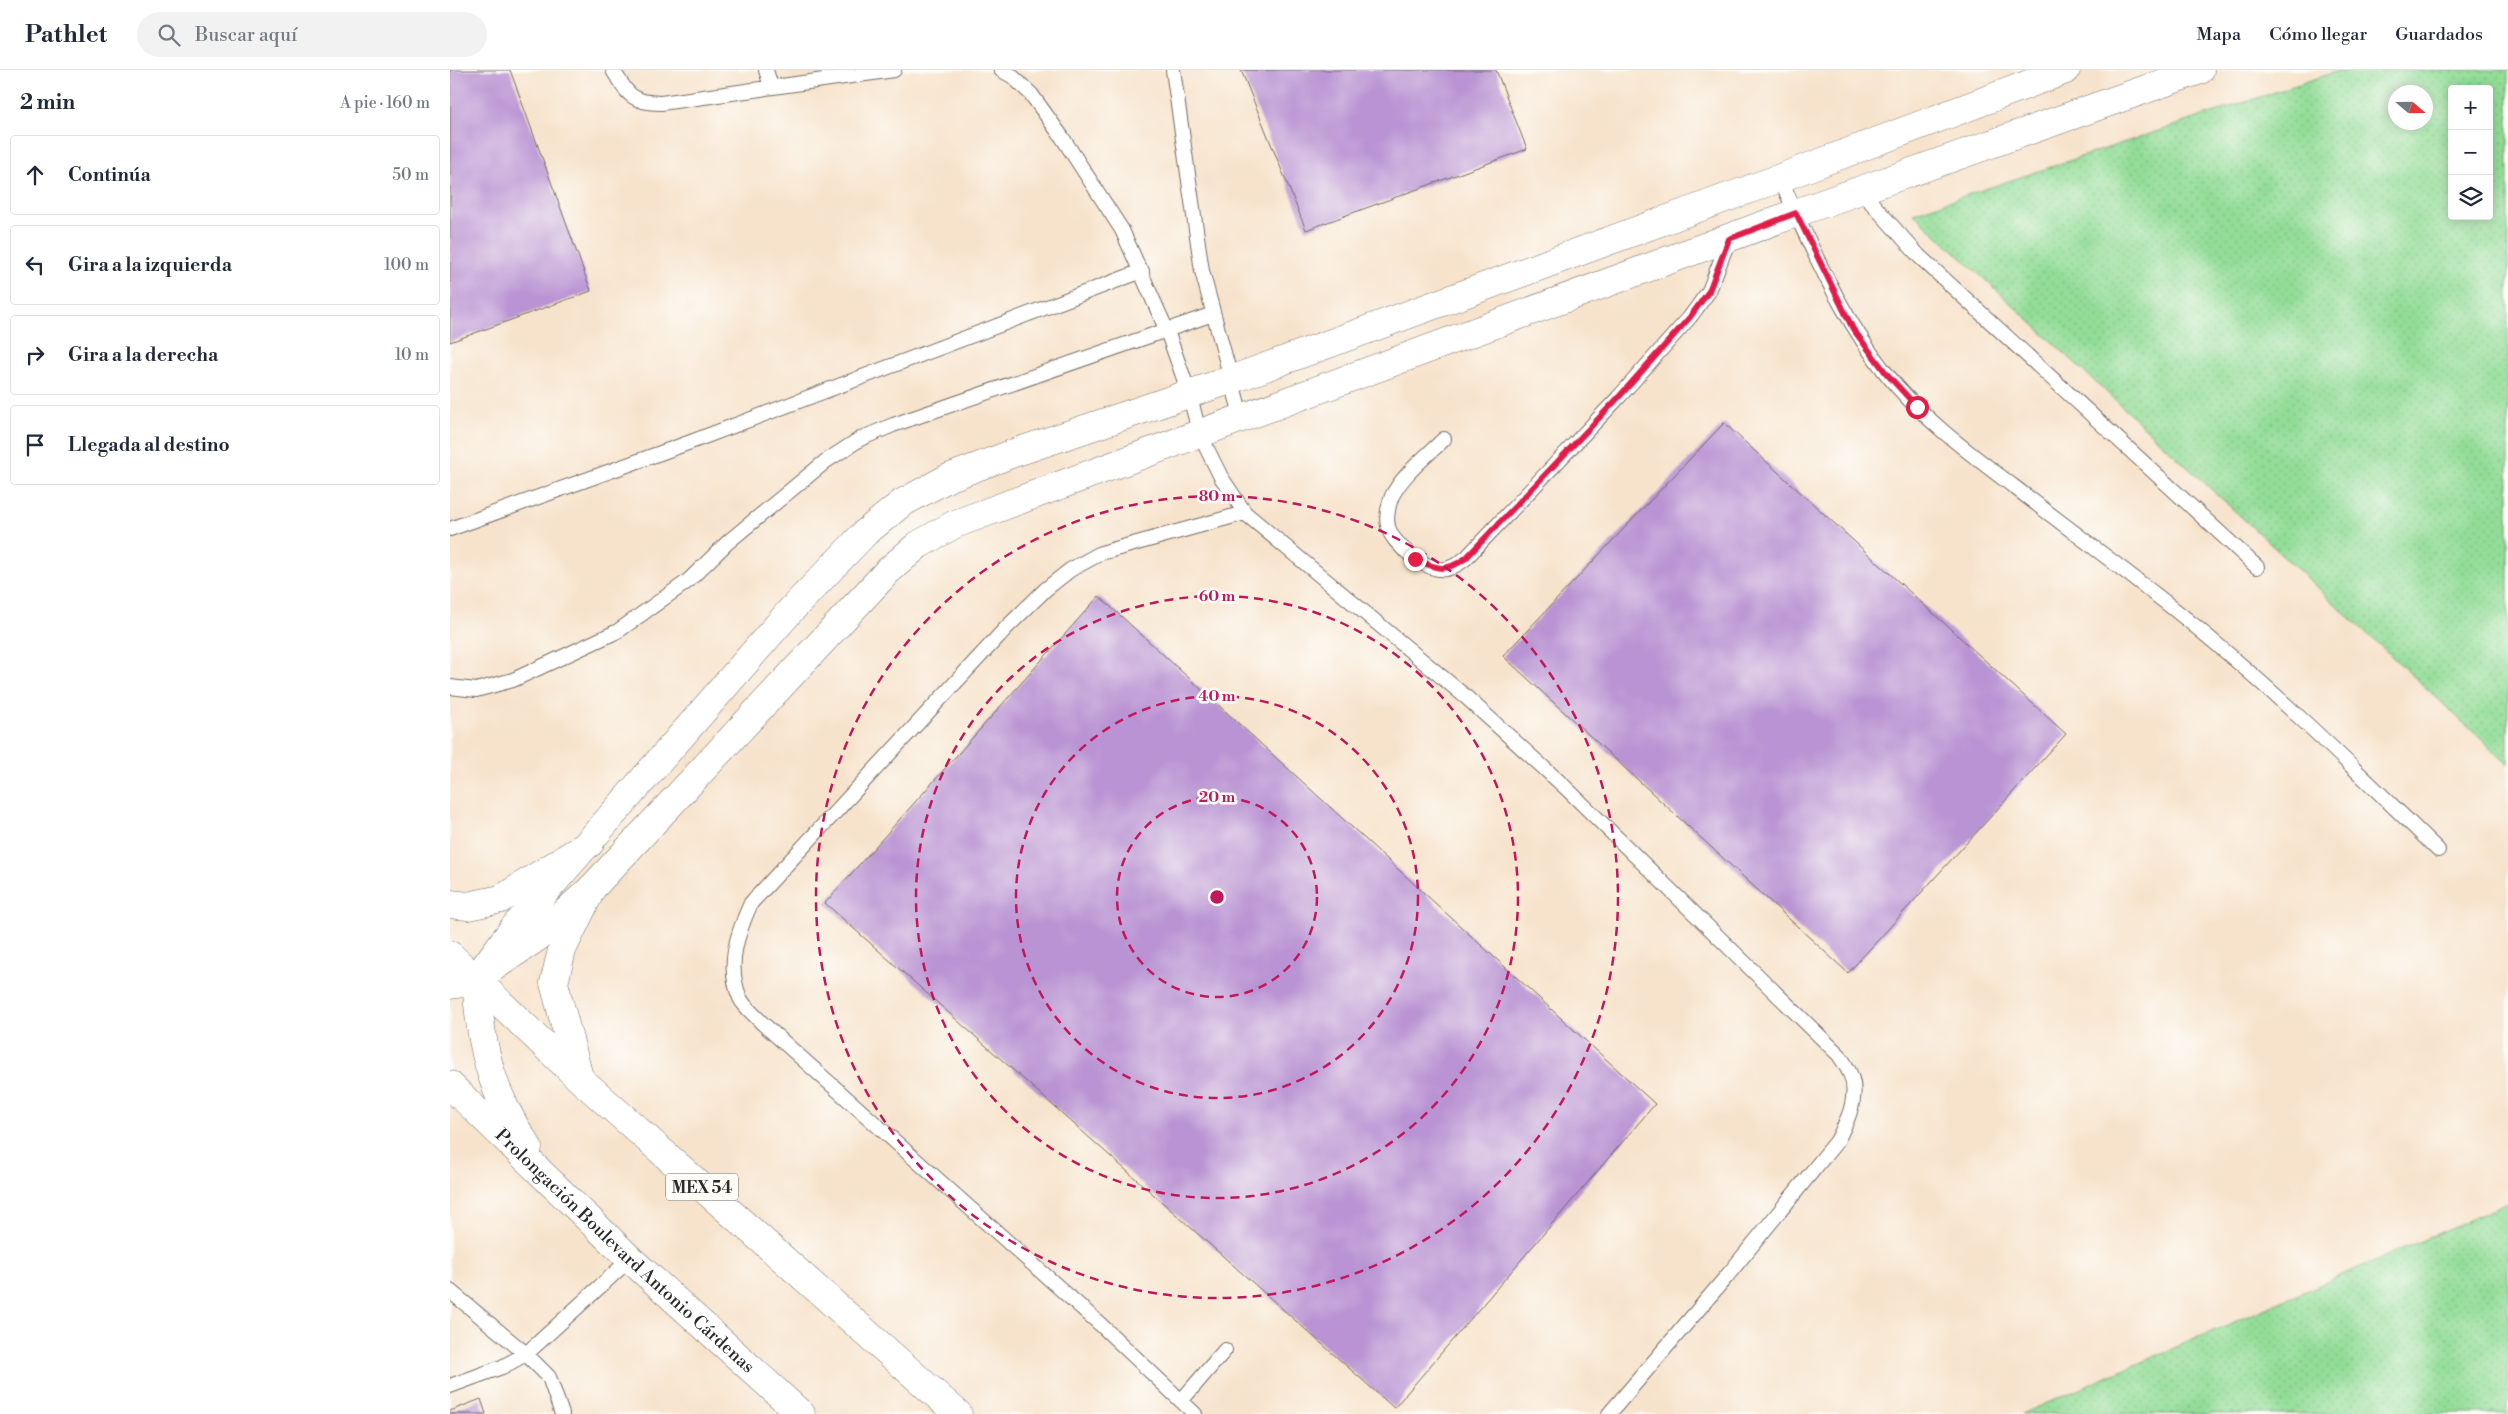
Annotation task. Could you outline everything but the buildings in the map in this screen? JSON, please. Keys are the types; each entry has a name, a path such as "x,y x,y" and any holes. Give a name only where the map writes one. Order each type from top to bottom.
{"main road":[{"path":"552,1183 520,1136 492,1079 478,1018 476,979 512,930 590,843 791,610 865,533 902,503 948,478 1014,453 1232,379 1780,178 2066,70"},
{"path":"450,985 476,979 538,938 592,888 887,572 918,545 955,524 1200,435 1796,213 2200,70"},
{"path":"450,904 468,906 501,899 590,843"},
{"path":"580,1079 554,982 562,950 592,888"},
{"name":"MEX 54","path":"450,955 580,1079 958,1414"},
{"name":"Prolongación Boulevard Antonio Cárdenas","path":"450,1085 630,1259 801,1414"},
{"path":"907,1369 920,1401 930,1414"}],"lane":[{"path":"613,70 628,92 644,103 661,103 894,70"},
{"path":"766,70 771,87"},
{"path":"1001,70 1012,76 1031,94 1062,137 1122,230 1142,271 1167,331 1189,393 1200,435 1221,477 1245,513 1466,697 1566,788 1839,1054 1852,1076 1853,1098 1848,1121 1837,1141 1727,1276 1609,1414"},
{"path":"1173,70 1202,272 1242,419"},
{"path":"1780,178 1853,329 1886,373 1917,407 1961,446 2168,604 2247,671 2326,740 2438,850"},
{"path":"1860,190 1919,256 2257,567"},
{"path":"1444,439 1400,484 1392,496 1388,512 1388,527 1395,539 1415,559 1432,567 1444,569 1455,566 1466,558 1669,342 1709,291 1729,239"},
{"path":"450,529 688,443 1142,271"},
{"path":"450,687 476,690 513,680 618,631 688,581 728,542 819,468 860,439 893,425 1213,314"},
{"path":"1195,1414 1100,1325 761,1022 741,1000 734,976 734,950 751,904 1007,627 1046,589 1070,570 1101,553 1245,513"},
{"path":"450,1386 502,1367 526,1354 630,1259"},
{"path":"450,1291 526,1354 549,1377 562,1414"},
{"path":"1181,1402 1226,1350"}],"green space":[{"path":"2341,70 2508,70 2508,764 1913,213"},
{"path":"2508,1203 2508,1414 2022,1414"}],"route":[{"path":"1415,559 1432,567 1444,569 1455,566 1466,558 1618,398 1690,317 1709,291 1729,239 1796,213 1853,329 1886,373 1917,407"}]}
